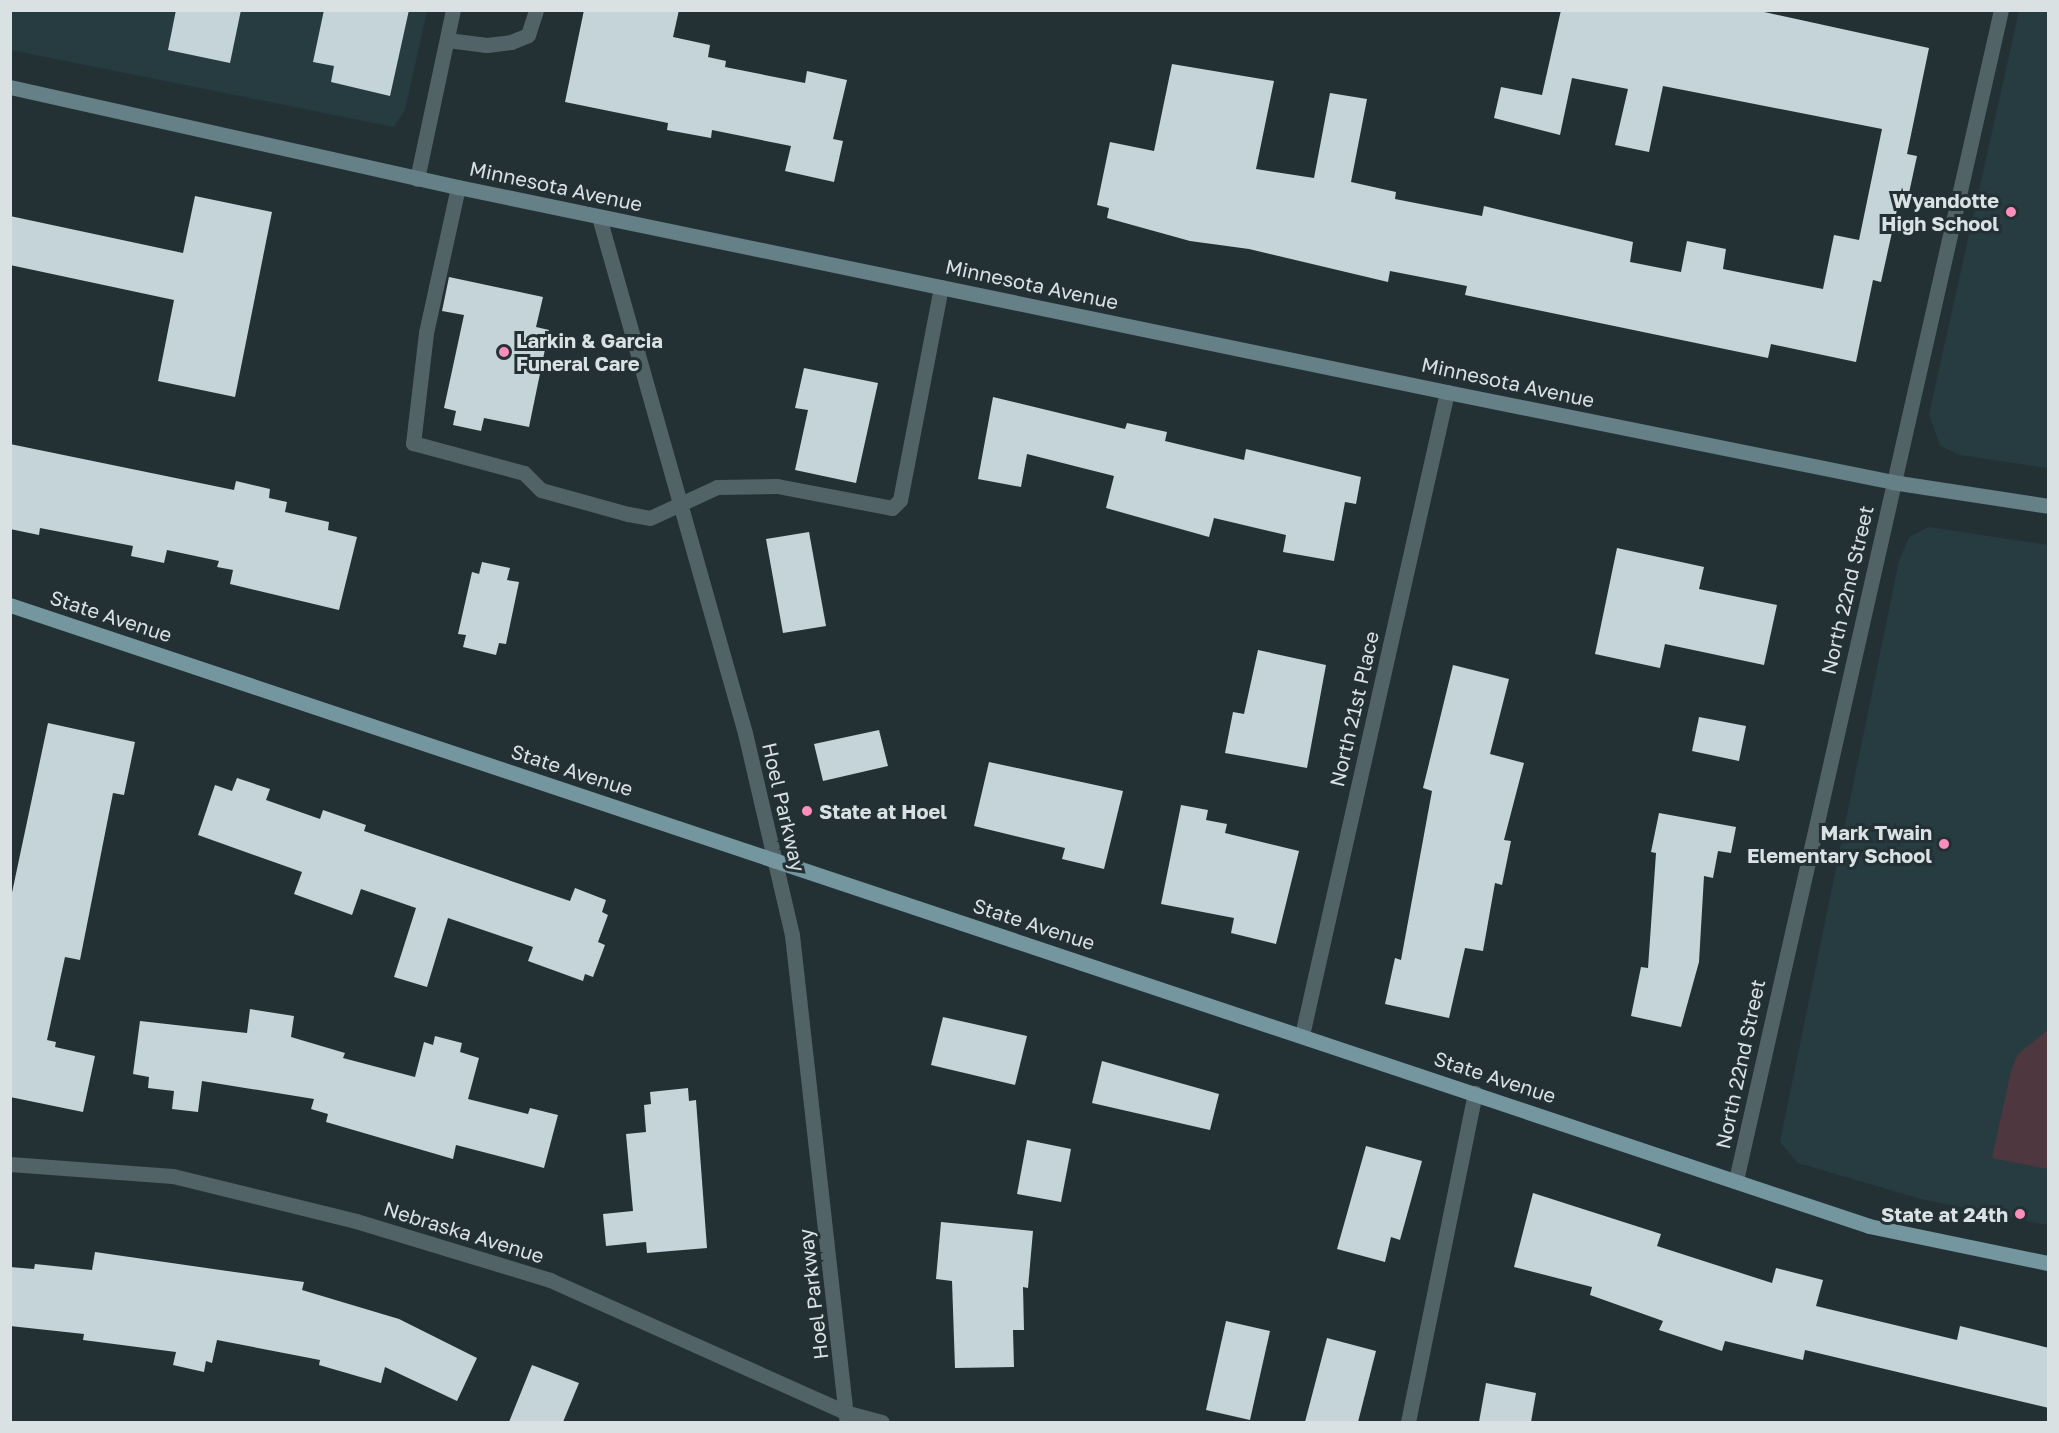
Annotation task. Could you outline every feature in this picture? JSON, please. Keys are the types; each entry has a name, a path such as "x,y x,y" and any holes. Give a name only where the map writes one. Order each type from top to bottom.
{"main road":[{"name":"Minnesota Avenue","path":"10,87 417,179 1447,392 1892,482 2049,506"},
{"name":"State Avenue","path":"10,605 1869,1226 2049,1263"}],"street":[{"path":"417,179 453,10"},
{"path":"447,40 487,45 511,42 528,35 536,10"},
{"name":"North 22nd Street","path":"1736,1180 1892,482 2001,10"},
{"path":"458,187 426,333 413,443 524,473 541,490 628,514 650,518 717,487 777,486 891,508 900,500 941,287"},
{"name":"Hoel Parkway","path":"599,217 744,733 792,935 848,1418"},
{"name":"North 21st Place","path":"1302,1035 1447,392"},
{"path":"1408,1422 1475,1094"},
{"name":"Nebraska Avenue","path":"10,1164 173,1176 356,1221 549,1280 848,1418 882,1422"}],"shaded area":[{"path":"11,11 427,11 405,110 394,127 11,50"},
{"name":"Wyandotte High School","path":"2019,11 2048,11 2048,468 1960,455 1940,446 1929,414"},
{"name":"Mark Twain Elementary School","path":"1929,527 2048,545 2048,1225 1921,1199 1798,1163 1780,1142 1899,561 1909,537"},
{"path":"2048,1030 2048,1169 1992,1158 2011,1071 2018,1054"}],"building":[{"path":"176,10 241,10 230,63 168,50"},
{"path":"324,10 409,10 390,96 331,82 334,66 313,62"},
{"path":"584,10 679,10 673,37 710,45 708,57 726,61 725,67 805,83 807,71 847,80 833,139 843,141 834,182 785,171 791,146 712,130 711,138 667,130 668,123 565,102"},
{"path":"1561,10 1755,10 1929,48 1907,154 1917,156 1906,207 1898,205 1881,282 1873,280 1856,362 1771,344 1768,358 1465,295 1467,286 1390,271 1388,282 1249,249 1190,241 1107,218 1109,208 1097,205 1110,142 1154,151 1172,64 1274,81 1256,169 1314,178 1330,93 1367,99 1351,182 1396,192 1395,199 1482,216 1484,206 1633,242 1630,262 1681,272 1687,241 1726,249 1723,269 1823,289 1834,235 1859,240 1882,129 1663,86 1649,152 1615,145 1628,89 1572,78 1560,135 1494,118 1501,87 1542,95"},
{"path":"195,196 272,212 235,397 158,381 174,300 10,265 10,216 183,253"},
{"path":"449,277 543,297 536,327 549,330 529,427 484,418 481,431 453,425 456,411 444,408 464,315 442,311"},
{"path":"804,368 878,383 856,483 795,470 808,410 795,408"},
{"path":"993,397 1125,429 1127,423 1167,432 1165,441 1244,460 1246,449 1361,477 1356,504 1345,502 1334,561 1283,552 1286,535 1214,518 1209,537 1106,508 1114,476 1027,454 1021,487 978,479"},
{"path":"10,444 234,490 236,481 270,489 269,498 287,502 285,512 329,522 328,530 357,537 339,610 230,584 233,570 217,567 219,561 167,550 164,563 131,556 133,546 40,528 39,535 10,529"},
{"path":"809,532 826,626 783,633 766,539"},
{"path":"1617,548 1704,567 1699,589 1777,605 1764,665 1665,644 1660,668 1595,654"},
{"path":"482,562 510,568 507,580 519,582 506,644 499,643 496,655 463,647 466,635 458,634 472,572 479,574"},
{"path":"1258,650 1326,665 1307,768 1225,753 1233,712 1244,714"},
{"path":"1453,665 1509,679 1490,754 1524,763 1504,840 1511,841 1502,885 1495,883 1483,951 1465,948 1449,1018 1385,1004 1395,958 1401,960 1432,791 1423,788"},
{"path":"1699,717 1746,726 1739,761 1692,751"},
{"path":"48,723 135,742 124,795 113,793 80,960 65,957 47,1040 56,1042 55,1047 95,1056 83,1112 10,1097 10,902"},
{"path":"879,730 888,766 823,781 814,744"},
{"path":"989,762 1123,791 1104,869 1062,859 1065,848 974,826"},
{"path":"237,778 270,789 266,800 320,819 323,810 366,825 364,831 570,901 575,888 606,900 602,912 608,915 598,942 605,945 593,977 585,974 583,981 528,961 533,947 448,918 427,987 394,977 416,908 361,889 352,915 294,894 302,872 198,835 215,785 232,791"},
{"path":"1181,805 1208,810 1206,820 1227,824 1225,833 1299,851 1276,944 1231,933 1234,918 1161,904"},
{"path":"1659,813 1736,827 1731,853 1718,851 1713,878 1704,876 1699,962 1681,1027 1631,1016 1641,967 1648,968 1656,853 1651,852"},
{"path":"250,1009 294,1016 291,1037 345,1053 343,1058 415,1077 424,1042 433,1045 435,1036 462,1043 460,1052 479,1058 468,1099 528,1114 530,1108 558,1115 544,1168 456,1145 453,1159 326,1122 328,1114 311,1109 314,1099 202,1081 198,1112 172,1109 174,1091 148,1088 149,1077 133,1074 140,1021 247,1033"},
{"path":"943,1017 1027,1036 1015,1085 931,1065"},
{"path":"1102,1061 1219,1094 1210,1130 1092,1103"},
{"path":"688,1088 689,1101 696,1100 707,1248 647,1253 646,1242 606,1246 603,1214 633,1211 626,1134 646,1132 644,1105 651,1104 650,1092"},
{"path":"1027,1140 1071,1149 1061,1202 1017,1194"},
{"path":"1366,1146 1422,1161 1400,1240 1391,1237 1385,1262 1337,1249"},
{"path":"1533,1193 1661,1234 1657,1246 1772,1283 1776,1268 1823,1280 1816,1306 1957,1340 1960,1326 2049,1348 2049,1408 1805,1350 1803,1360 1725,1341 1722,1351 1659,1330 1663,1321 1590,1295 1592,1287 1514,1267"},
{"path":"941,1222 1033,1231 1028,1288 1023,1287 1024,1330 1013,1330 1014,1367 955,1368 952,1281 936,1279"},
{"path":"95,1252 304,1282 302,1290 399,1319 477,1358 457,1401 385,1367 381,1383 319,1365 320,1360 217,1340 212,1363 206,1361 204,1372 173,1365 176,1352 83,1340 84,1334 10,1326 10,1267 34,1269 35,1264 92,1270"},
{"path":"1226,1321 1270,1331 1250,1420 1206,1410"},
{"path":"1327,1338 1376,1351 1358,1422 1305,1422"},
{"path":"532,1365 579,1383 563,1422 509,1422"},
{"path":"1486,1383 1536,1393 1531,1422 1479,1422"}],"place":[{"name":"Wyandotte High School","path":"2011,212"},
{"name":"Larkin & Garcia Funeral Care","path":"504,352"},
{"name":"State at Hoel","path":"807,811"},
{"name":"Mark Twain Elementary School","path":"1944,844"},
{"name":"State at 24th","path":"2020,1214"}]}
